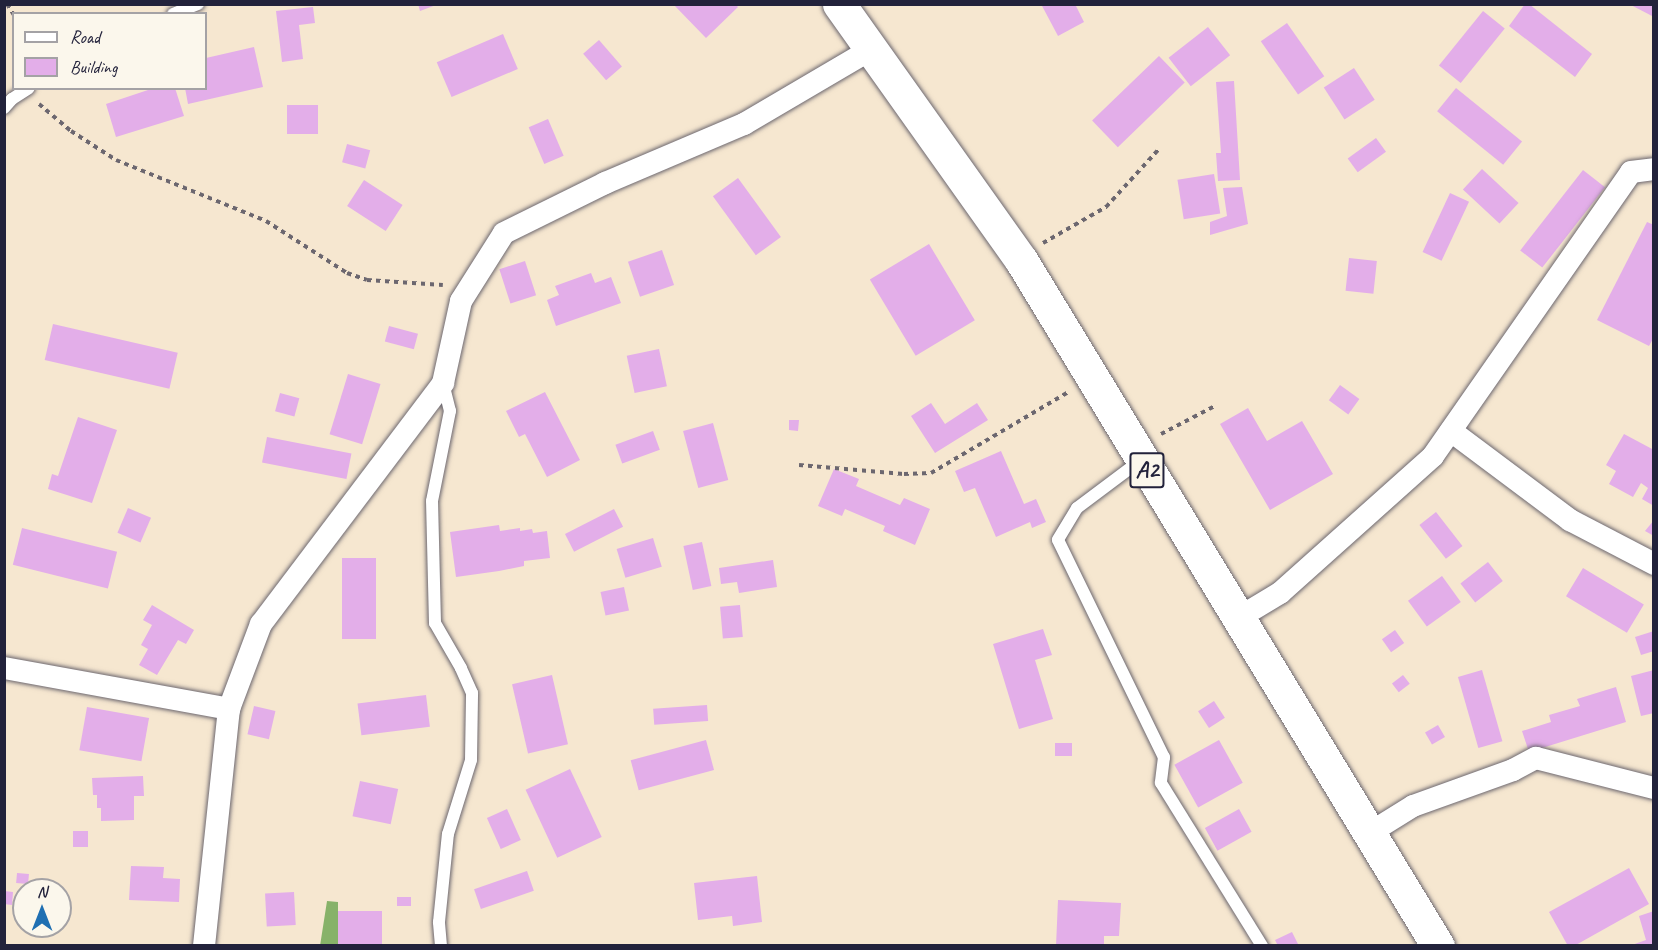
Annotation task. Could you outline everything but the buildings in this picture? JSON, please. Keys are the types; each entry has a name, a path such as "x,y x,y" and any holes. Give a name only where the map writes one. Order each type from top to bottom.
{"main road":[{"name":"A2","path":"839,4 1021,260 1091,379 1240,617 1368,834 1438,945"}],"street":[{"path":"204,945 230,709 261,624 443,383 462,301 504,233 605,183 744,124 872,49"},
{"path":"1240,617 1289,585 1433,456 1631,172 1653,169"},
{"path":"1451,430 1570,520 1653,564"},
{"path":"4,668 230,709"},
{"path":"1368,834 1413,806 1513,770 1536,758 1653,788"}],"lane":[{"path":"178,12 198,4"},
{"path":"4,108 12,99 32,93"},
{"path":"441,945 439,922 448,834 471,760 472,693 462,668 435,623 432,501 450,411 443,383"},
{"path":"1138,454 1077,508 1058,540 1164,757 1161,783 1262,945"}],"path":[{"path":"32,93 40,106 116,160 266,221 347,273 367,280 450,284 462,301"},
{"path":"1021,260 1053,235 1106,207 1158,150"},
{"path":"799,465 904,474 930,473 1091,379"},
{"path":"1138,454 1214,407"}],"green space":[{"path":"327,901 338,902 338,945 320,946"}]}
